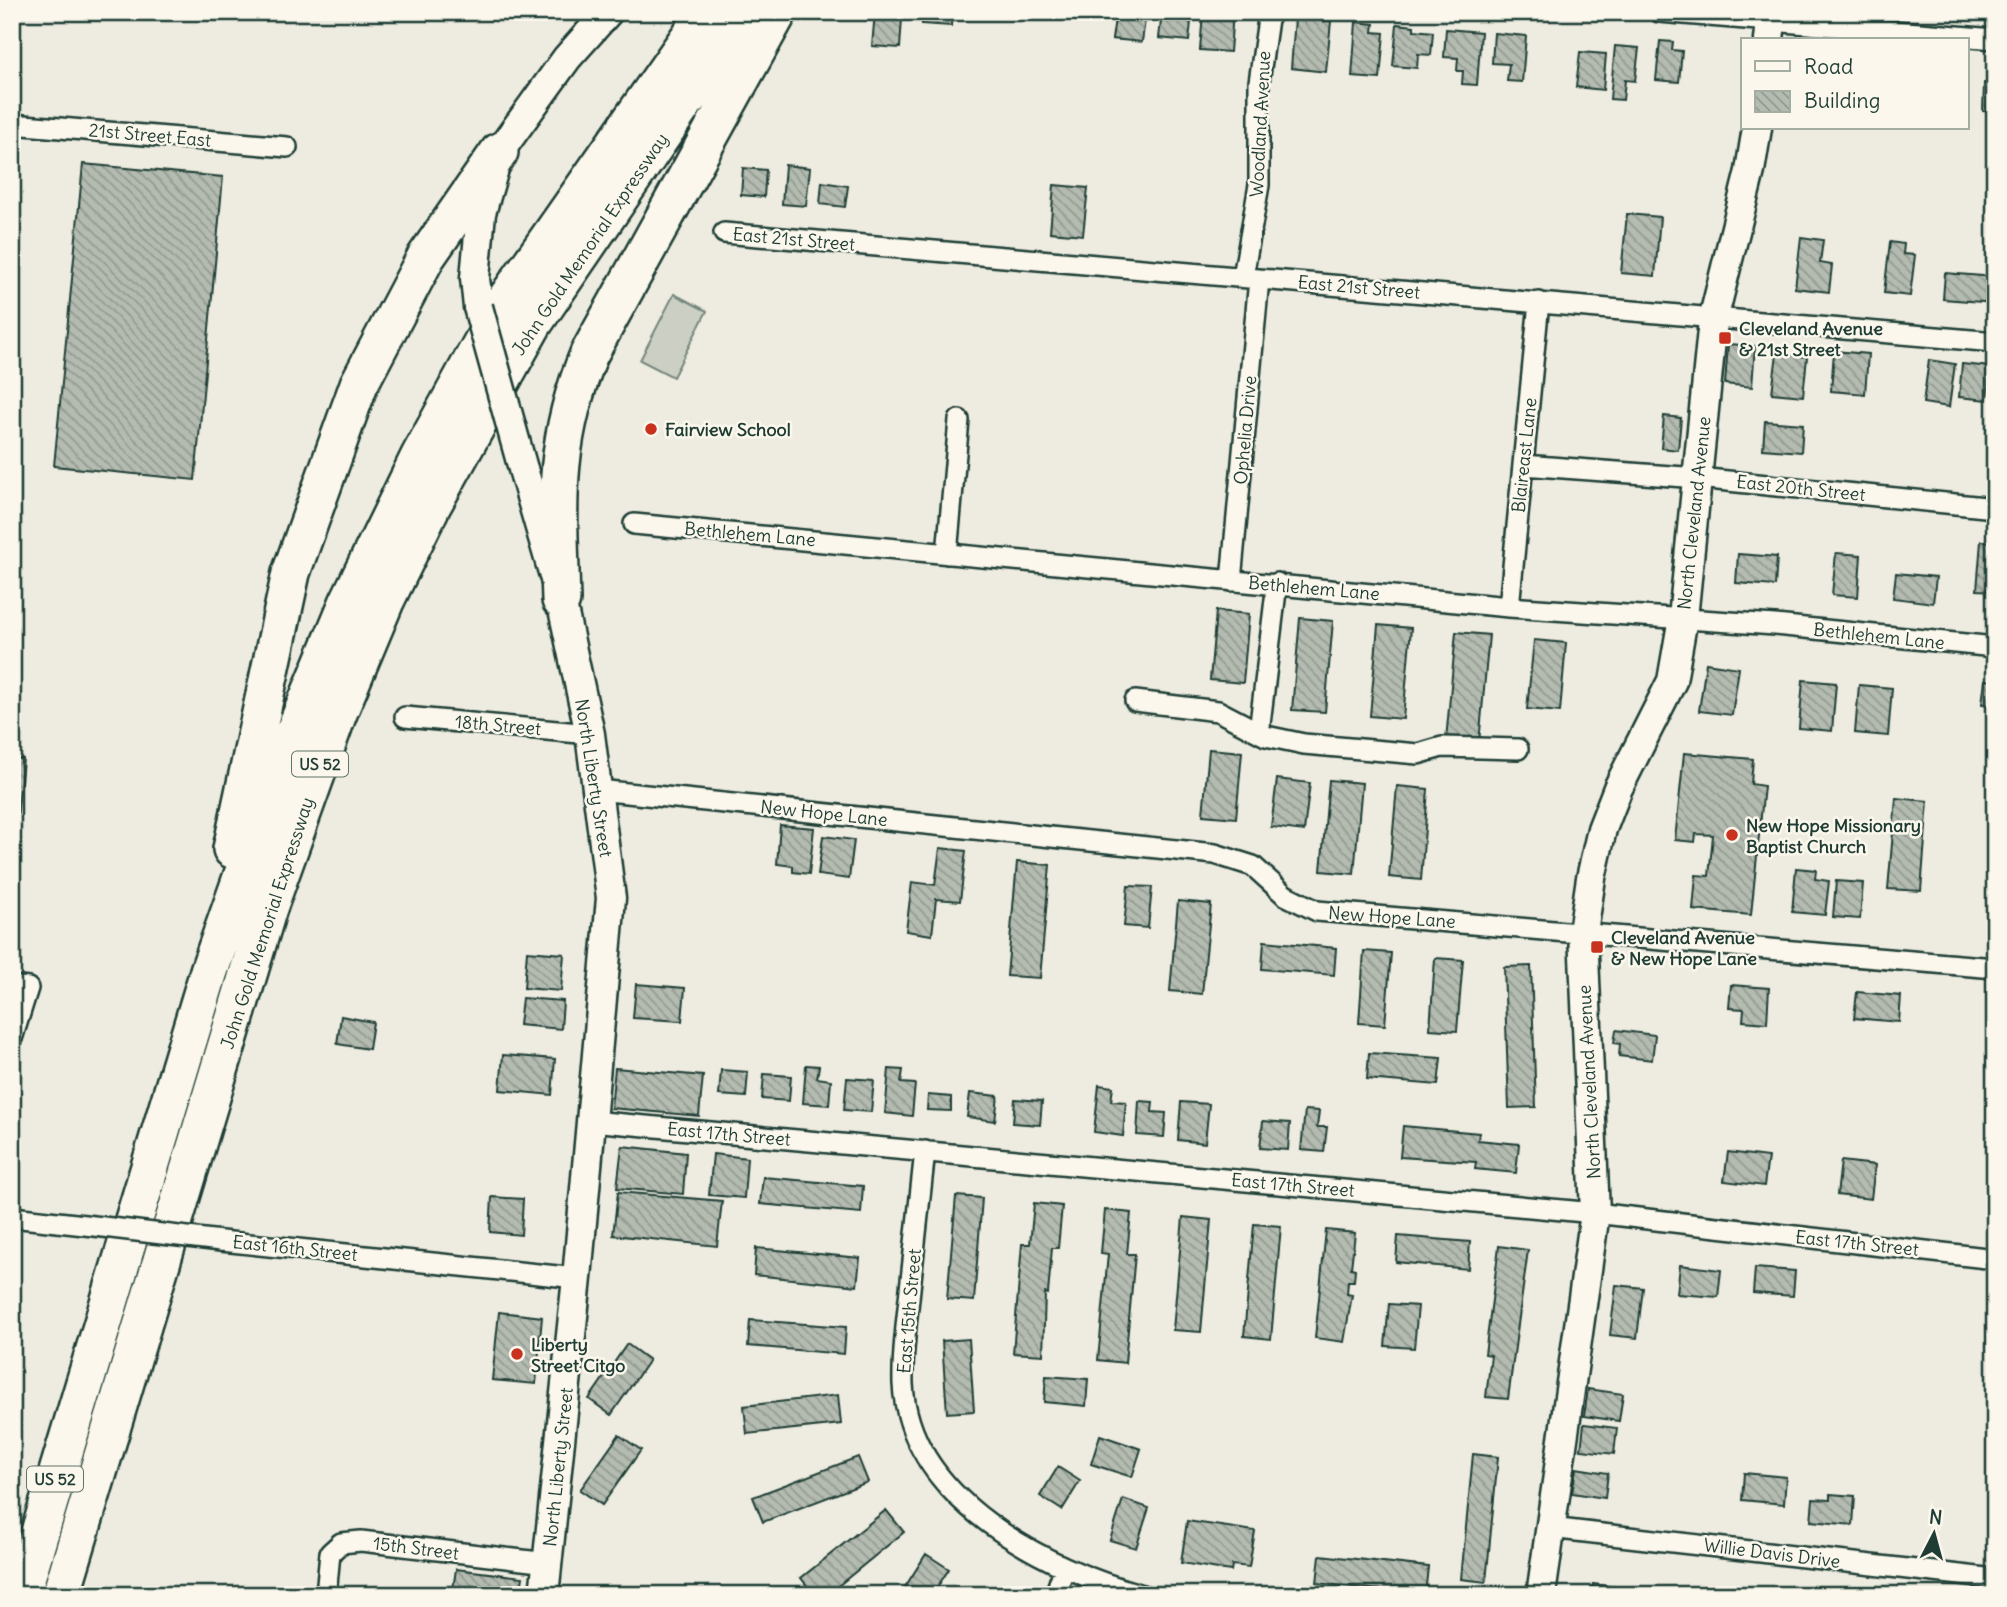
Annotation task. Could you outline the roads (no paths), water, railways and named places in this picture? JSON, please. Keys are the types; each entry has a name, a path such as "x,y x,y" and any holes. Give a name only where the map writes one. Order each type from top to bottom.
{"highway":[{"name":"John Gold Memorial Expressway","path":"21,1595 209,971 292,739 348,603 420,456 505,301 707,12"},
{"name":"John Gold Memorial Expressway","path":"61,1595 268,908 338,713 385,601 431,507 533,324 684,103 752,12"},
{"path":"561,600 557,485 562,436 572,394 589,354 778,12"},
{"path":"209,971 218,915 295,561 359,384 381,338 426,257 499,152"},
{"path":"12,1559 90,1364"}],"main road":[{"name":"North Liberty Street","path":"544,1595 577,1278 611,898 590,734 561,600 478,307 475,278 481,213 499,152 567,58 608,12"},
{"name":"North Cleveland Avenue","path":"1541,1595 1575,1374 1595,1213 1583,932 1602,830 1618,788 1672,681 1683,618 1713,320 1748,181 1757,130"}],"street":[{"name":"Woodland Avenue","path":"1251,278 1259,186 1259,82 1269,12"},
{"path":"1659,12 1771,24 1995,39"},
{"name":"21st Street East","path":"12,124 287,147"},
{"name":"East 21st Street","path":"724,233 1539,302 1713,320 1995,342"},
{"name":"Ophelia Drive","path":"1231,581 1251,278"},
{"name":"Blaireast Lane","path":"1509,607 1539,302"},
{"path":"947,554 959,420"},
{"name":"East 20th Street","path":"1523,465 1698,478 1995,508"},
{"name":"Bethlehem Lane","path":"634,524 1509,607 1683,618 1995,647"},
{"path":"1259,732 1277,583"},
{"path":"1135,701 1218,711 1259,732 1304,744 1418,754 1443,747 1518,749"},
{"name":"18th Street","path":"405,717 590,734"},
{"name":"New Hope Lane","path":"598,790 1214,854 1253,866 1285,895 1317,912 1995,968"},
{"path":"12,1039 20,987"},
{"name":"East 17th Street","path":"591,1121 1595,1213 1995,1259"},
{"name":"East 15th Street","path":"925,1151 904,1341 903,1386 915,1433 939,1477 969,1507 1064,1569 1099,1583 1143,1595"},
{"name":"East 16th Street","path":"12,1217 577,1278"},
{"name":"Willie Davis Drive","path":"1550,1528 1995,1579"},
{"name":"15th Street","path":"326,1595 330,1553 341,1543 361,1541 548,1563"},
{"path":"1055,1595 1064,1569"}],"place":[{"name":"Cleveland Avenue & 21st Street","path":"1725,338"},
{"name":"Fairview School","path":"651,429"},
{"name":"New Hope Missionary Baptist Church","path":"1732,835"},
{"name":"Cleveland Avenue & New Hope Lane","path":"1597,947"},
{"name":"Liberty Street Citgo","path":"517,1354"}]}
